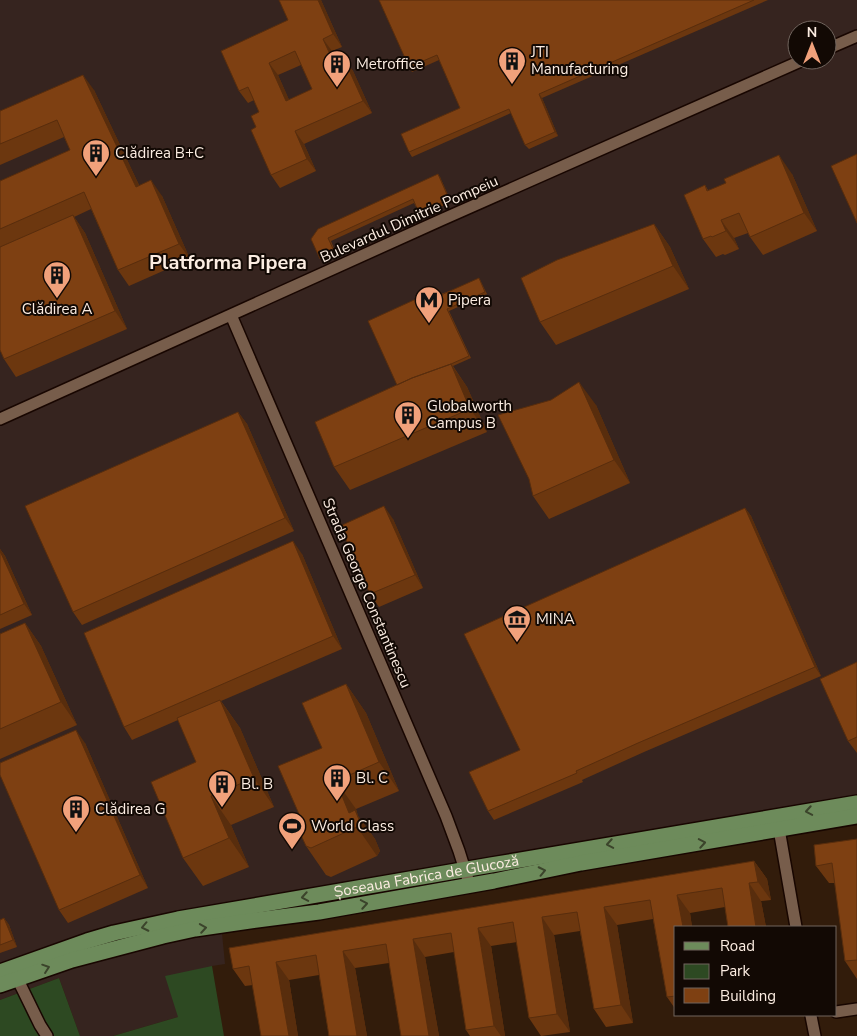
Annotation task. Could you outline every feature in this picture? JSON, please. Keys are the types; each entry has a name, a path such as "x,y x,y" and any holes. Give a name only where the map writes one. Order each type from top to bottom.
{"main road":[{"name":"Șoseaua Fabrica de Glucoză","path":"0,972 87,941 200,915 857,803"},
{"name":"Șoseaua Fabrica de Glucoză","path":"0,984 72,960 195,929 319,912 470,886 581,863 857,816"}],"street":[{"path":"837,45 857,36"},
{"name":"Bulevardul Dimitrie Pompeiu","path":"0,419 787,67"},
{"name":"Strada George Constantinescu","path":"231,315 446,816 470,886"},
{"path":"779,829 796,926"},
{"path":"17,978 47,1036"},
{"path":"837,1012 857,1009"},
{"path":"813,1016 815,1036"}],"shaded area":[{"path":"0,0 857,0 857,809 448,879 221,923 225,964 212,966 178,1017 113,1036 80,1036 59,978 0,1000"}],"green space":[{"path":"212,966 224,1036 113,1036 178,1017 165,976"},
{"path":"59,978 80,1036 0,1036 0,1000"}],"building":[{"name":"Metroffice","path":"279,0 318,0 333,34 323,39 334,63 344,59 363,101 295,131 307,159 271,175 251,130 256,127 251,116 259,112 248,87 239,91 221,51 288,20","holes":["295,51 312,89 286,101 269,63"]},
{"name":"JTI Manufacturing","path":"379,0 754,0 539,94 555,132 525,145 509,109 409,152 401,134 460,108 437,55 409,67"},
{"path":"83,75 136,187 151,180 179,244 118,270 84,192 0,229 0,181 70,150 57,120 0,144 0,111"},
{"path":"857,154 857,223 831,166"},
{"path":"779,155 804,213 750,237 739,213 721,220 726,231 703,239 684,195 705,185 707,191 726,183 724,179"},
{"path":"438,174 449,199 419,213 413,199 328,238 335,253 320,259 311,239 318,229"},
{"name":"Clădirea A","path":"73,215 115,311 4,359 0,350 0,247"},
{"path":"654,224 673,266 540,322 521,278 557,260"},
{"path":"479,278 485,292 447,309 469,356 397,385 368,321 438,289 441,295"},
{"path":"451,364 470,409 334,467 315,422 412,378"},
{"path":"579,382 614,460 533,496 529,479 498,415 551,400"},
{"path":"238,412 285,518 73,612 25,506"},
{"path":"384,506 415,575 370,594 340,526"},
{"path":"745,508 815,667 638,743 576,771 577,773 488,811 469,772 520,750 464,634"},
{"path":"293,541 333,636 124,727 84,633"},
{"path":"0,551 24,604 0,615"},
{"path":"25,623 61,702 0,729 0,634"},
{"path":"857,662 857,737 848,741 820,679"},
{"path":"346,684 379,762 336,781 349,813 355,810 360,822 357,827 311,848 306,846 300,833 306,830 278,766 322,748 302,703"},
{"path":"220,700 254,778 211,796 229,838 183,858 151,782 196,762 177,718"},
{"name":"Clădirea G","path":"76,730 140,875 59,910 0,775 0,763"},
{"path":"857,839 857,960 845,961 832,863 816,866 814,845"},
{"path":"754,861 758,882 749,883 756,926 728,926 722,888 677,895 683,926 674,926 674,996 667,997 650,900 604,907 621,1005 594,1009 577,912 542,917 557,1014 529,1018 513,922 478,928 494,1026 466,1030 451,933 413,939 429,1036 401,1036 386,944 343,951 357,1036 329,1036 316,955 276,962 289,1036 261,1036 249,966 233,969 229,948"},
{"path":"4,918 13,940 0,945 0,920"}],"place":[{"name":"JTI Manufacturing","path":"512,85"},
{"name":"Metroffice","path":"337,88"},
{"name":"Clădirea B+C","path":"96,177"},
{"name":"Clădirea A","path":"57,299"},
{"name":"Pipera","path":"429,324"},
{"name":"Globalworth Campus B","path":"408,439"},
{"name":"MINA","path":"517,643"},
{"name":"Bl. C","path":"337,802"},
{"name":"Bl. B","path":"222,808"},
{"name":"Clădirea G","path":"76,833"},
{"name":"World Class","path":"292,850"}],"district":[{"name":"Platforma Pipera","path":"228,262"}]}
